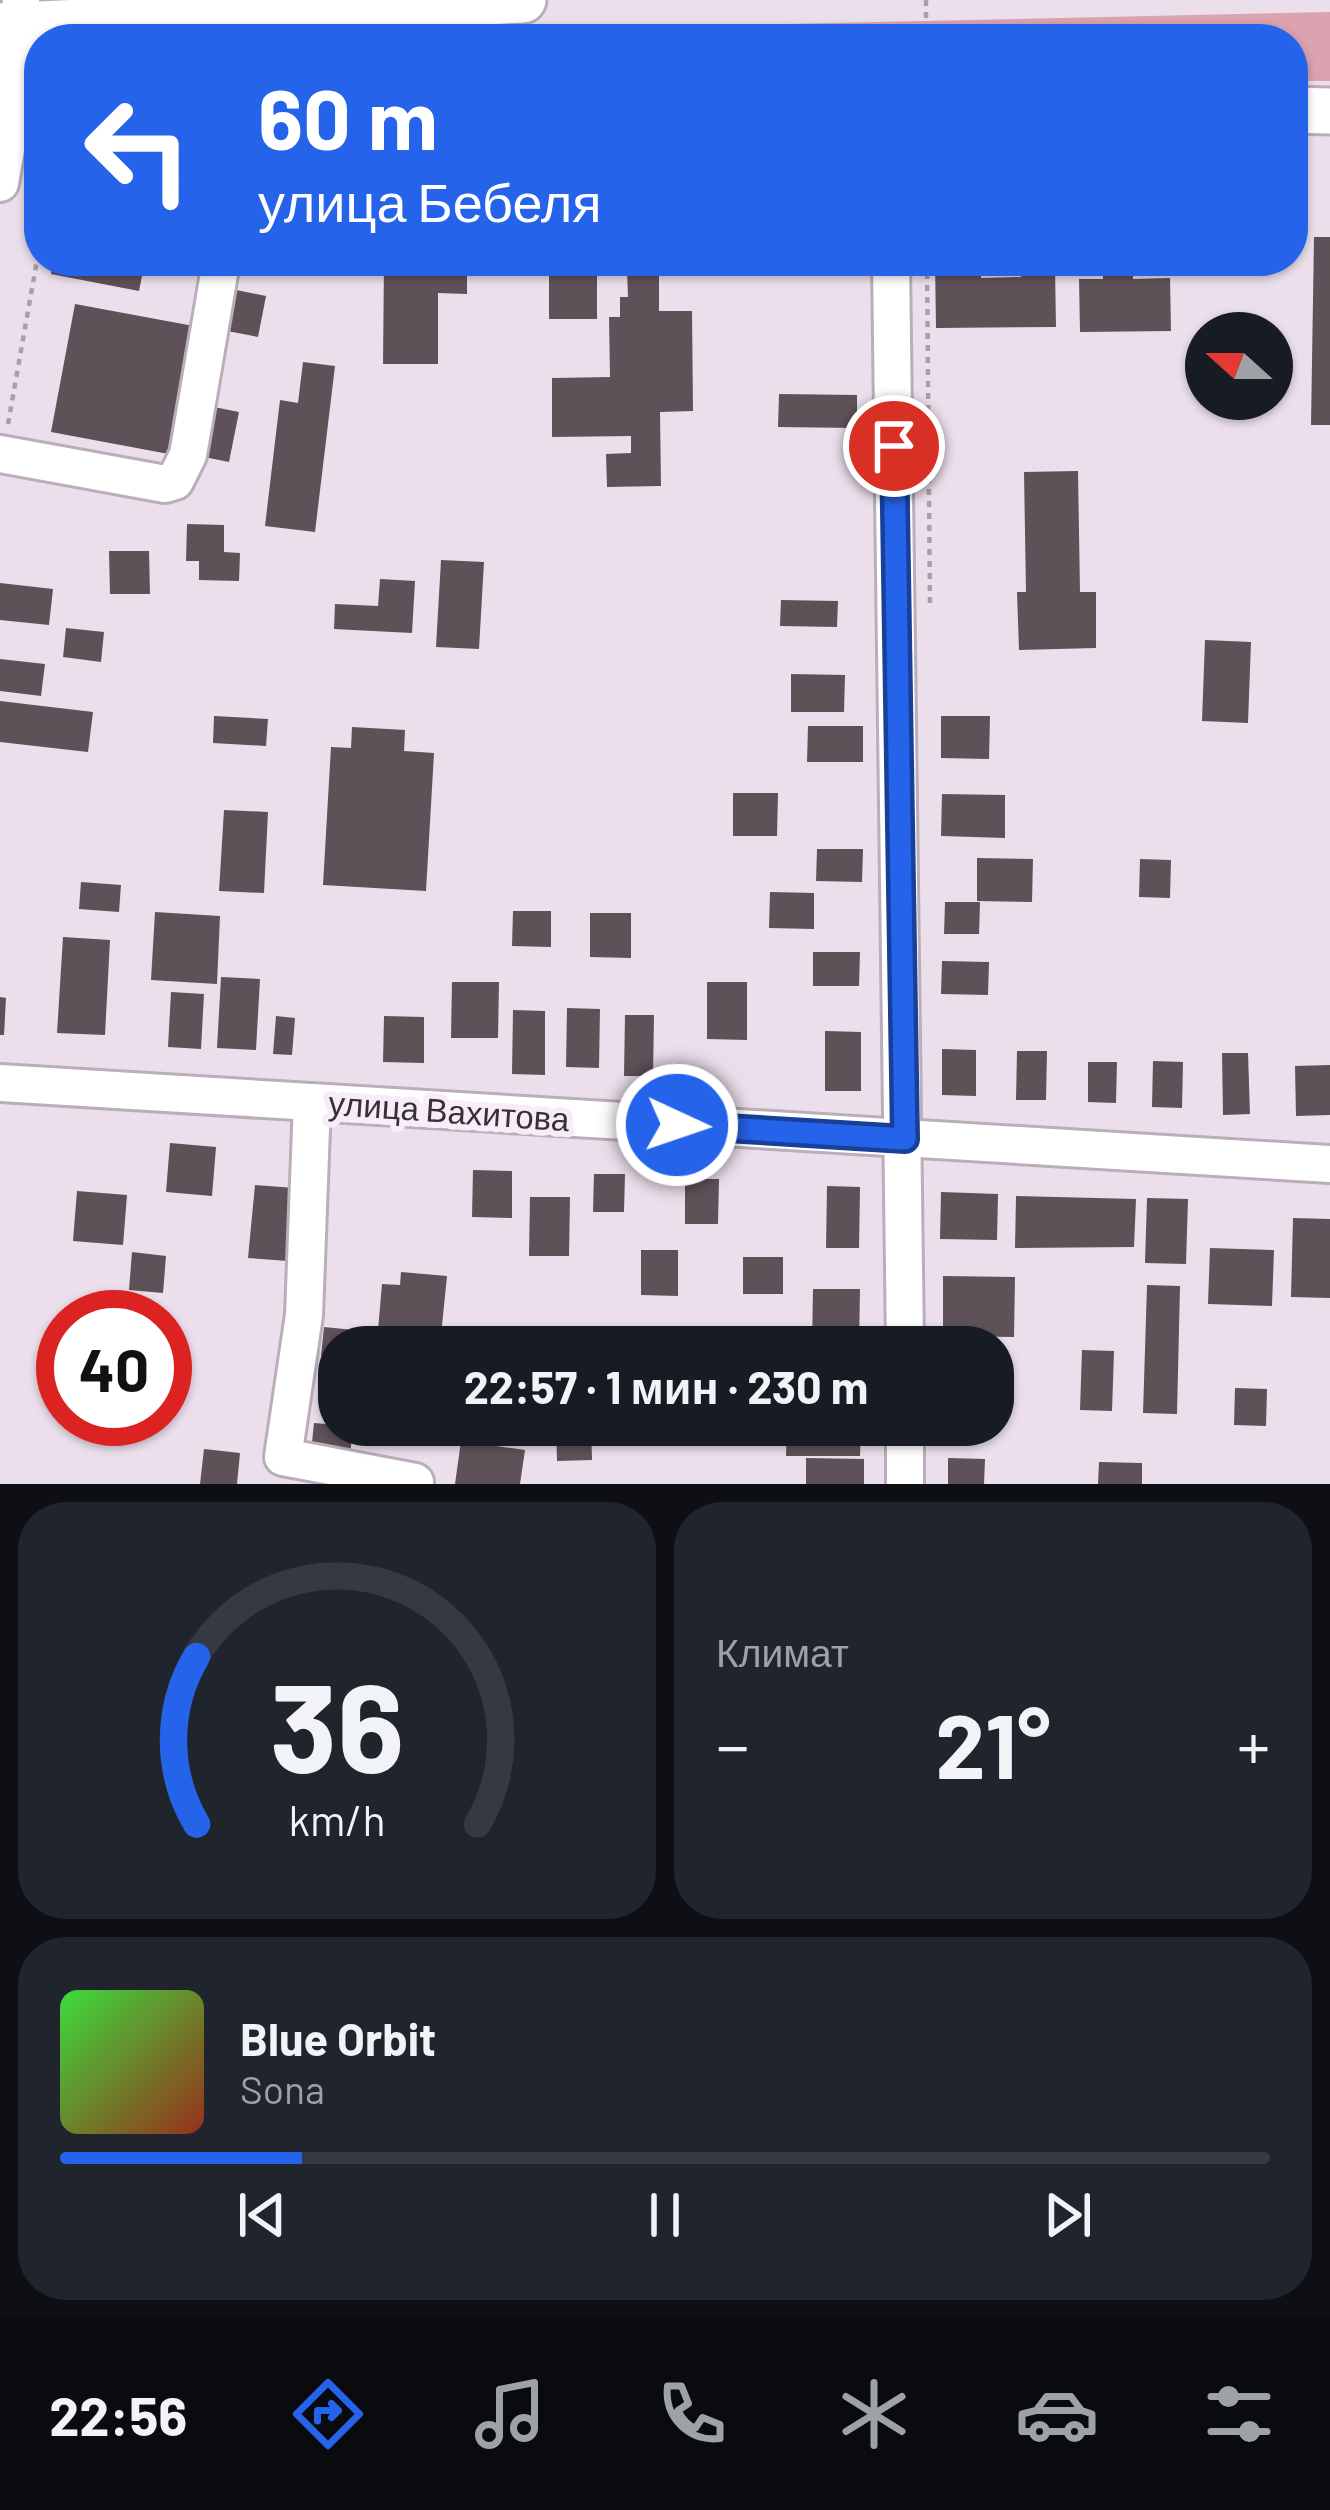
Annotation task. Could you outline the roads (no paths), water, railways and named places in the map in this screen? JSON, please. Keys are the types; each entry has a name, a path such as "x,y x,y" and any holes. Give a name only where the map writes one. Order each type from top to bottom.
{"main road":[{"path":"14,17 523,0"}],"street":[{"path":"0,183 18,98 14,17"},
{"path":"1,455 165,484 175,481 188,455 219,276"},
{"path":"891,276 905,1326"},
{"name":"улица Вахитова","path":"0,1083 1330,1164"},
{"path":"312,1102 306,1295 283,1457 415,1482"},
{"path":"904,1484 905,1446"}]}
